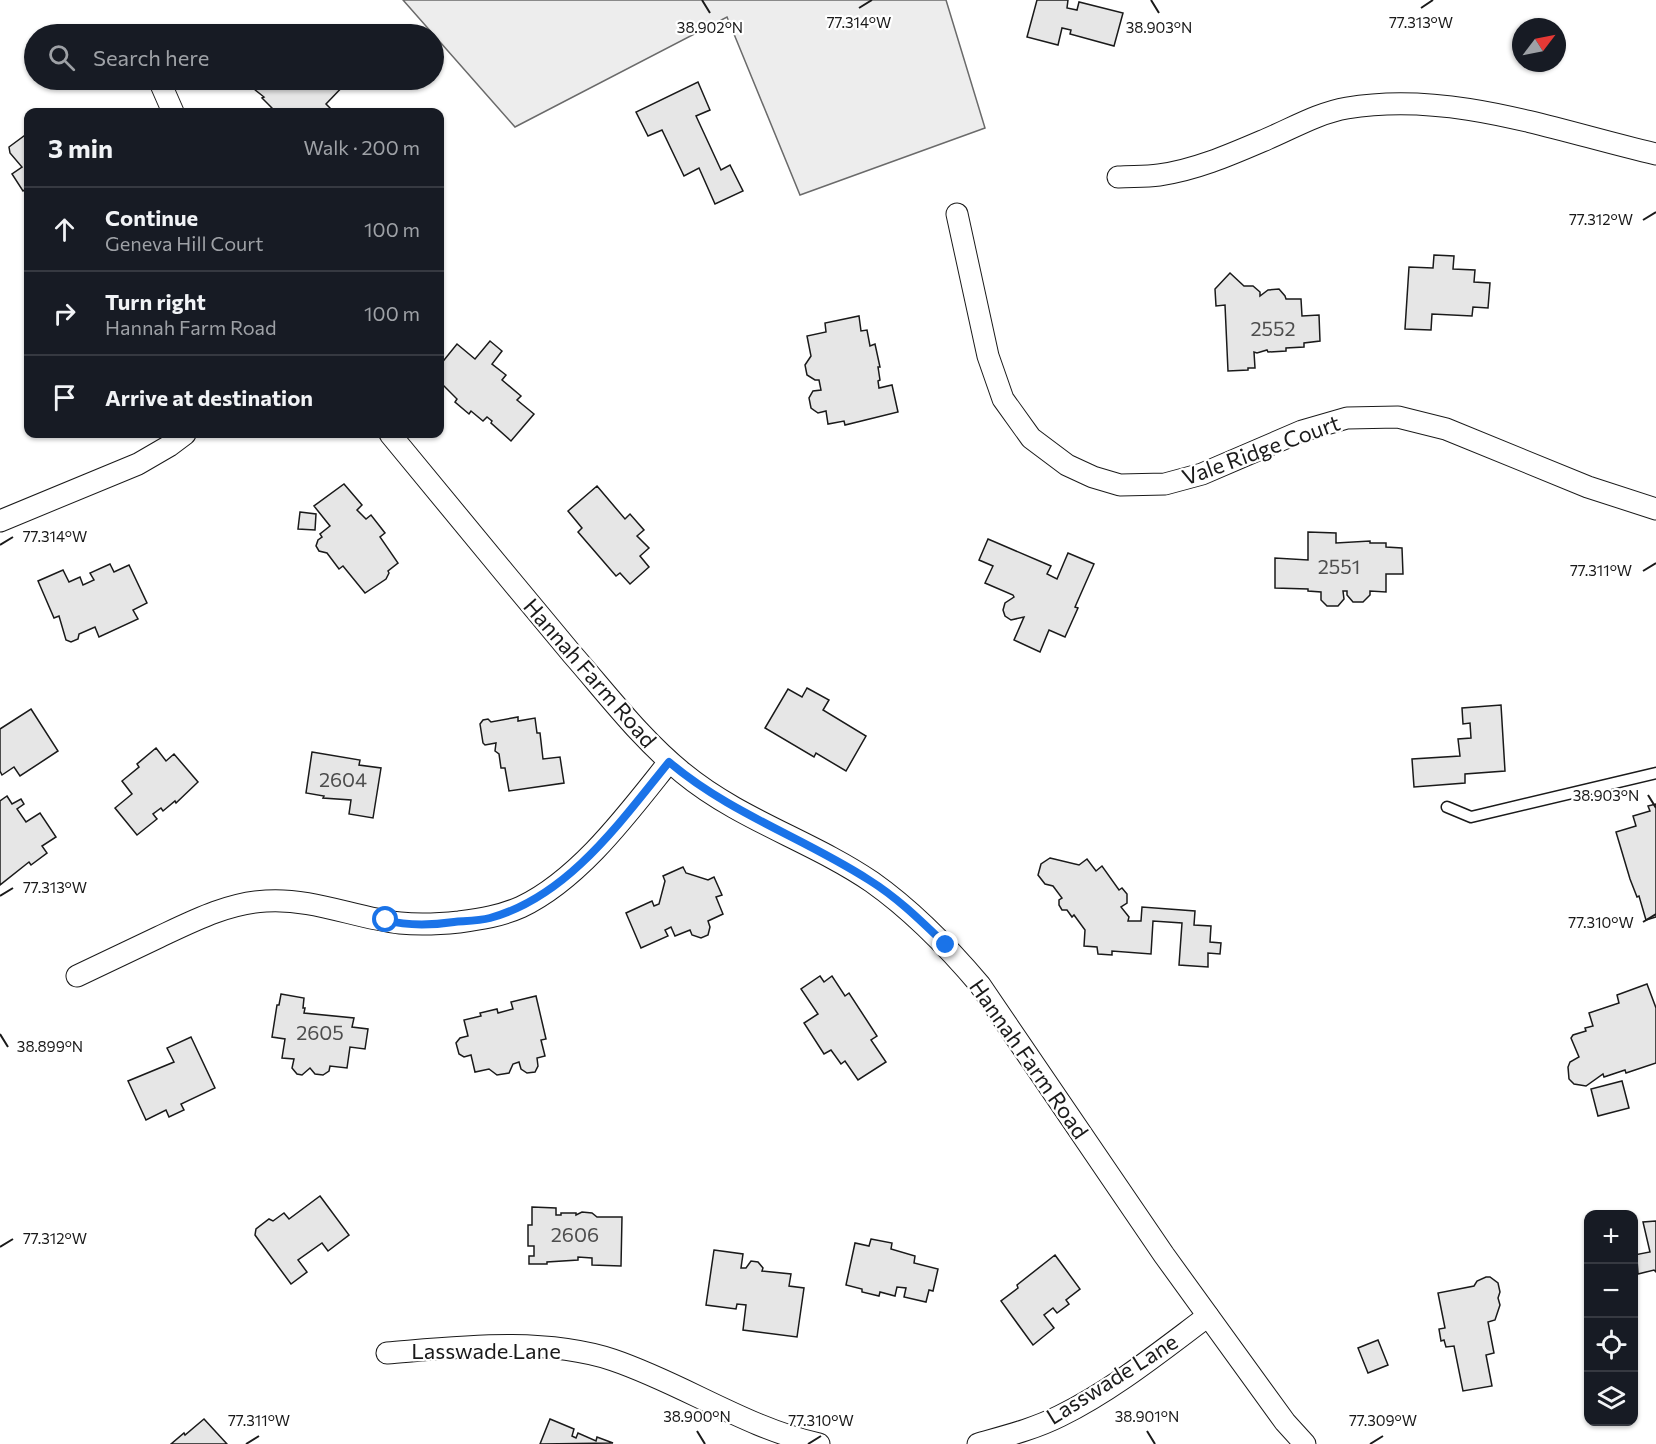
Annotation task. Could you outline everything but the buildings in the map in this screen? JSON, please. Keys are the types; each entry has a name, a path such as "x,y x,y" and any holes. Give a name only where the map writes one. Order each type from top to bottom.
{"street":[{"path":"163,90 171,108"},
{"path":"1118,177 1159,175 1204,164 1317,116 1347,108 1388,104 1438,106 1492,113 1656,154"},
{"name":"Vale Ridge Court","path":"957,214 988,356 1003,399 1031,438 1067,465 1093,477 1120,485 1165,484 1202,474 1302,431 1347,418 1398,417 1446,429 1588,487 1656,509"},
{"path":"0,521 138,464 180,438"},
{"name":"Hannah Farm Road","path":"393,438 526,600 640,733 669,762 723,801 872,882 910,911 946,945 980,985 1151,1237 1285,1422 1305,1444"},
{"path":"77,976 204,916 235,906 266,901 297,901 403,924 444,924 489,919 520,908 548,892 573,871 622,819 669,762"},
{"name":"Lasswade Lane","path":"978,1444 1023,1438 1094,1396 1158,1354 1208,1316"},
{"name":"Lasswade Lane","path":"387,1353 458,1347 522,1346 572,1351 612,1360 666,1381 752,1424 819,1444"}],"lane":[{"path":"1448,807 1471,817 1656,773"}],"shaded area":[{"path":"403,0 946,0 985,128 800,195 727,17 515,127 444,46 444,24 424,24"}],"route":[{"path":"386,920 403,924 444,924 489,919 520,908 548,892 573,871 622,819 669,762 723,801 872,882 910,911 946,945"}]}
